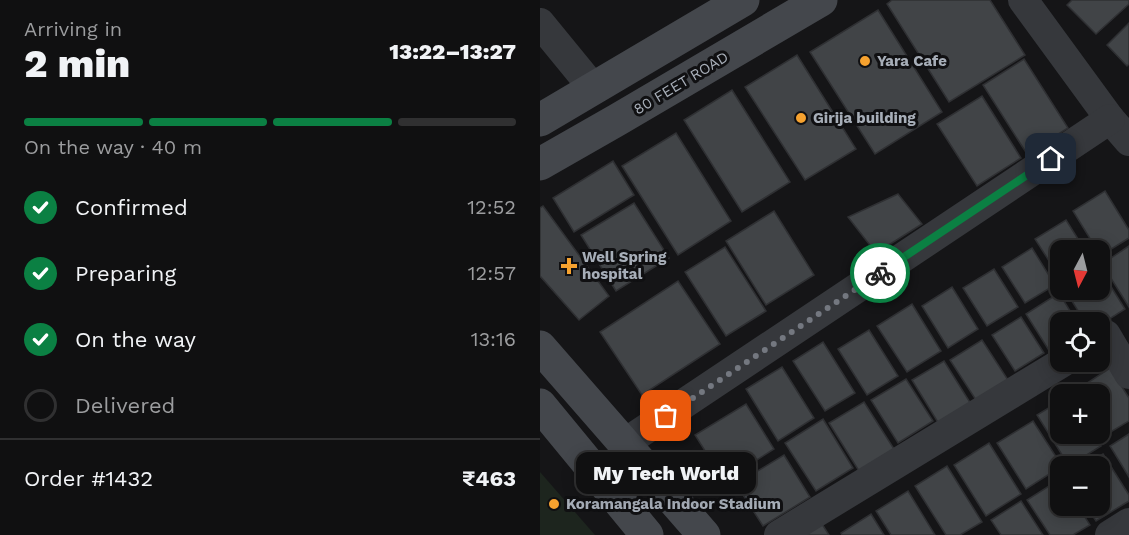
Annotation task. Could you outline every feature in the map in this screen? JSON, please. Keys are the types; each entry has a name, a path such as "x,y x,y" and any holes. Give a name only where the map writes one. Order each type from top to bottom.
{"main road":[{"path":"540,120 743,0"},
{"name":"80 FEET ROAD","path":"540,164 821,0"},
{"path":"540,347 704,535"},
{"path":"540,405 648,535"}],"street":[{"path":"625,444 1120,130 1023,0"},
{"path":"540,23 594,89"},
{"path":"1112,332 1129,374"},
{"path":"779,535 1050,370"},
{"path":"1110,535 1129,523"}],"shaded area":[{"name":"Koramangala Indoor Stadium","path":"540,472 595,535 540,535"}],"building":[{"path":"892,0 990,0 1025,55 949,102 887,4"},
{"path":"1072,0 1129,0 1129,4 1096,34 1067,5"},
{"path":"878,10 942,112 875,154 810,52"},
{"path":"1129,23 1129,64 1127,66 1107,45"},
{"name":"Girija building","path":"797,55 856,149 805,180 745,87"},
{"path":"1024,59 1068,128 1027,154 983,85"},
{"path":"732,90 790,182 742,212 684,120"},
{"path":"982,96 1021,158 977,186 937,124"},
{"path":"676,133 731,221 678,255 622,166"},
{"path":"613,161 634,195 574,232 553,198"},
{"path":"1105,191 1129,230 1129,238 1110,250 1110,240 1091,240 1073,211"},
{"path":"898,194 922,224 876,253 848,217"},
{"path":"634,203 669,258 616,291 581,235"},
{"path":"543,206 609,296 579,320 540,276 540,208"},
{"path":"774,211 814,275 766,305 726,241"},
{"path":"1066,220 1079,240 1050,240 1050,262 1035,239"},
{"path":"1129,246 1129,307 1110,277 1110,259"},
{"path":"725,247 766,311 726,336 685,272"},
{"path":"1032,248 1050,277 1050,288 1025,303 1002,267"},
{"path":"994,269 1018,307 987,326 963,288"},
{"path":"678,281 720,344 642,395 600,332"},
{"path":"1110,285 1125,309 1110,319 1110,312 1079,312 1071,300 1110,300"},
{"path":"952,287 978,329 948,348 922,306"},
{"path":"1050,299 1063,300 1071,312 1050,312 1050,352 1026,314"},
{"path":"912,304 941,351 907,372 877,326"},
{"path":"1021,317 1044,353 1015,371 992,335"},
{"path":"869,330 898,376 867,395 838,349"},
{"path":"982,340 1008,380 976,400 950,360"},
{"path":"823,342 855,393 825,411 793,361"},
{"path":"944,361 971,404 939,424 912,380"},
{"path":"782,367 814,418 778,441 746,389"},
{"path":"1110,368 1129,398 1129,421 1110,432 1110,384 1086,384 1104,372 1110,372"},
{"path":"906,379 933,421 898,443 871,400"},
{"path":"864,402 894,449 859,471 829,423"},
{"path":"746,404 774,449 724,481 695,435"},
{"path":"1050,407 1050,436 1037,415"},
{"path":"823,419 853,468 816,491 785,443"},
{"path":"1033,421 1056,456 1050,456 1050,474 1026,489 997,443"},
{"path":"1129,434 1129,477 1110,446"},
{"path":"989,443 1021,494 986,516 954,465"},
{"path":"1055,444 1100,444 1101,446 1085,456 1063,456"},
{"path":"784,455 810,497 763,526 736,484"},
{"path":"1110,465 1129,495 1129,501 1110,513"},
{"path":"947,466 982,522 960,535 946,535 915,486"},
{"path":"1050,485 1050,516 1084,516 1090,525 1073,535 1050,535 1027,500"},
{"path":"908,491 935,535 891,535 876,511"},
{"path":"1021,501 1043,535 1001,535 991,520"},
{"path":"871,514 884,535 842,535 841,533"},
{"path":"1093,516 1104,516 1096,521"},
{"path":"822,524 829,535 804,535"}],"way so far":[{"path":"666,416 880,273"}],"place":[{"name":"Yara Cafe","path":"865,61"},
{"name":"Girija building","path":"801,118"},
{"name":"Well Spring hospital","path":"569,266"},
{"name":"My Tech World","path":"666,416"},
{"name":"Koramangala Indoor Stadium","path":"554,504"}],"route":[{"path":"880,273 1051,159"}]}
